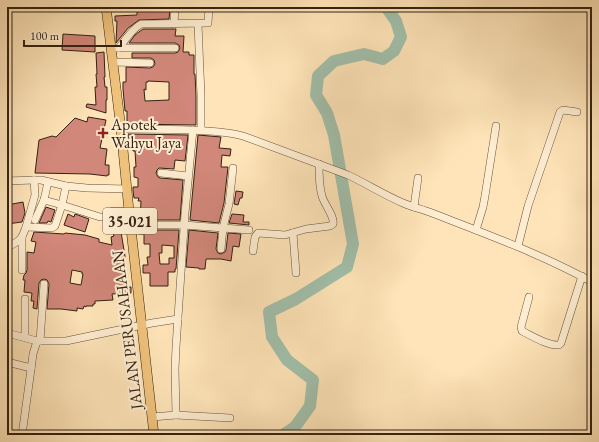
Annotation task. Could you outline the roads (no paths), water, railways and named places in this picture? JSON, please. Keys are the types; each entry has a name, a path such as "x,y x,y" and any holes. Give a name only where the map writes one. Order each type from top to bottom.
{"main road":[{"name":"JALAN PERUSAHAAN","path":"106,7 115,48 113,62 154,435"}],"street":[{"path":"174,24 175,7"},
{"path":"115,48 140,24 208,23 210,7"},
{"path":"176,415 175,369 184,225 188,176 197,130 201,92 198,24"},
{"path":"115,48 175,48"},
{"path":"113,62 150,63"},
{"path":"518,246 528,206 560,112 563,110 577,112"},
{"path":"476,230 486,196 496,126"},
{"path":"121,129 197,130 225,132 242,136 327,167 363,182 403,203 518,246 592,282"},
{"path":"253,251 255,237 258,233 283,235 306,229 330,226 333,224 334,221 321,192 319,164"},
{"path":"221,249 233,168"},
{"path":"161,173 188,176"},
{"path":"414,207 418,178"},
{"path":"7,181 34,180 66,186 127,189"},
{"path":"22,270 22,237 35,195 34,180"},
{"path":"36,220 44,200 48,182"},
{"path":"26,227 54,228 62,205 66,186"},
{"path":"44,200 100,217 104,217 112,211 129,211"},
{"path":"130,224 184,225 249,230"},
{"path":"293,233 296,273"},
{"path":"7,248 22,237"},
{"path":"529,297 521,327 522,332 548,343 559,345 561,343 582,276"},
{"path":"22,435 30,368 33,354 39,341 44,284"},
{"path":"24,337 25,299"},
{"path":"7,332 39,341 66,341 178,319"},
{"path":"7,362 30,368"},
{"path":"152,417 176,415 230,418"}],"waterway":[{"path":"283,435 295,427 310,406 313,380 287,360 272,337 269,312 296,299 347,267 353,244 334,135 327,113 316,95 318,76 334,61 364,54 383,59 394,51 401,37 396,21 386,7"}],"place":[{"name":"Apotek Wahyu Jaya","path":"103,133"}]}
